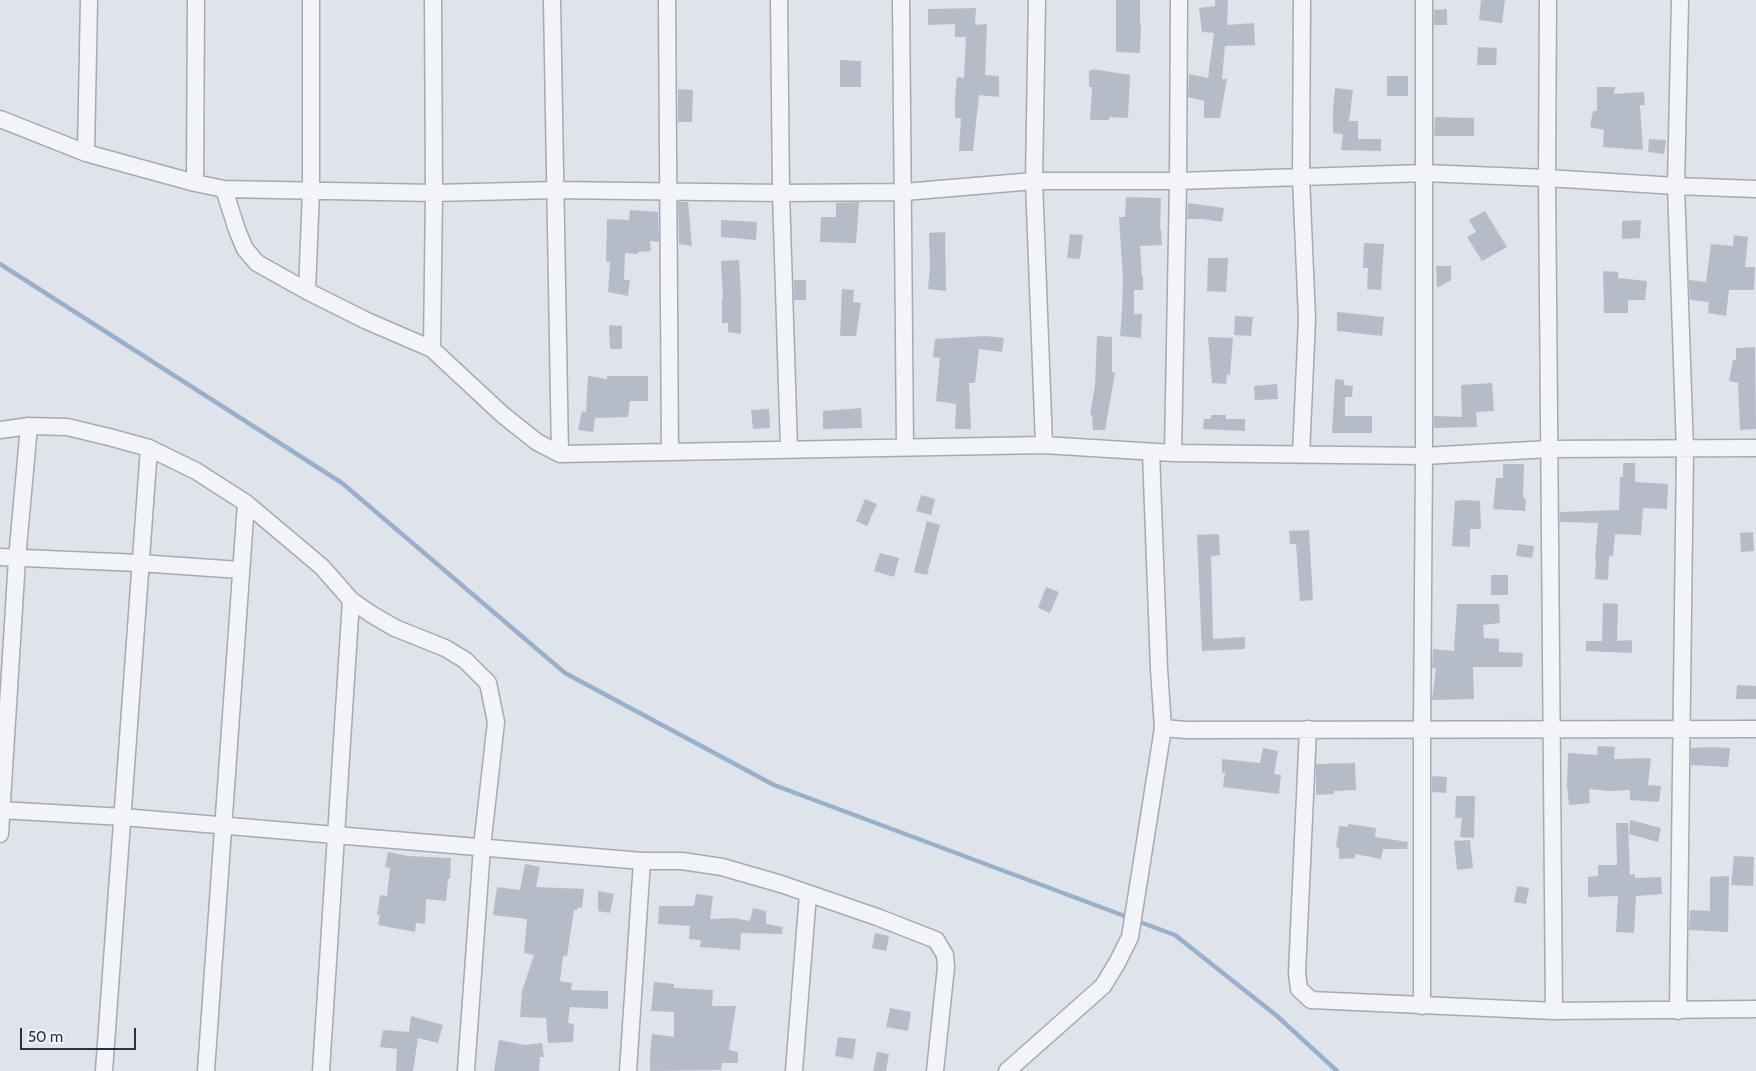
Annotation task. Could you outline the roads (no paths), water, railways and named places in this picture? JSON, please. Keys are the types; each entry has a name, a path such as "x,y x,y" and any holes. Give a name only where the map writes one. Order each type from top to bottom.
{"street":[{"path":"86,153 89,0"},
{"path":"195,183 196,0"},
{"path":"307,291 311,191 310,0"},
{"path":"432,350 434,193 433,0"},
{"path":"552,0 560,454"},
{"path":"667,0 670,452"},
{"path":"779,0 781,193 789,449"},
{"path":"901,0 905,447"},
{"path":"1037,0 1034,180 1044,445"},
{"path":"1173,453 1179,0"},
{"path":"1301,455 1307,319 1301,177 1302,0"},
{"path":"1422,1006 1424,0"},
{"path":"1548,0 1547,178 1554,1011"},
{"path":"1678,1011 1684,450 1676,186 1680,0"},
{"path":"0,119 86,153 195,183 224,189 434,193 555,190 781,193 904,192 1034,180 1178,181 1425,173 1676,186 1756,188"},
{"path":"224,189 237,230 246,249 257,262 307,291 367,321 432,350 537,442 560,454 1044,445 1173,453 1424,456 1549,450 1756,448"},
{"path":"0,430 29,426 67,427 109,436 149,448 196,470 246,503 322,567 351,600 396,628 445,648 465,660 488,683 496,722 482,847 466,1071"},
{"path":"0,834 5,677 29,426"},
{"path":"104,1071 139,563 149,448"},
{"path":"1007,1071 1103,986 1117,964 1130,937 1163,728 1151,452"},
{"path":"206,1071 246,503"},
{"path":"0,557 139,563 240,570"},
{"path":"321,1071 351,600"},
{"path":"1163,728 1186,730 1756,729"},
{"path":"1308,729 1297,973 1299,988 1311,1000 1554,1011 1756,1009"},
{"path":"1,810 123,817 642,861 682,861 722,867 758,876 936,940 945,955 946,967 934,1071"},
{"path":"628,1071 642,861"},
{"path":"794,1071 808,894"}],"waterway":[{"path":"0,264 342,483 565,673 774,785 1130,918"},
{"path":"1137,921 1175,935 1277,1016 1337,1071"}]}
